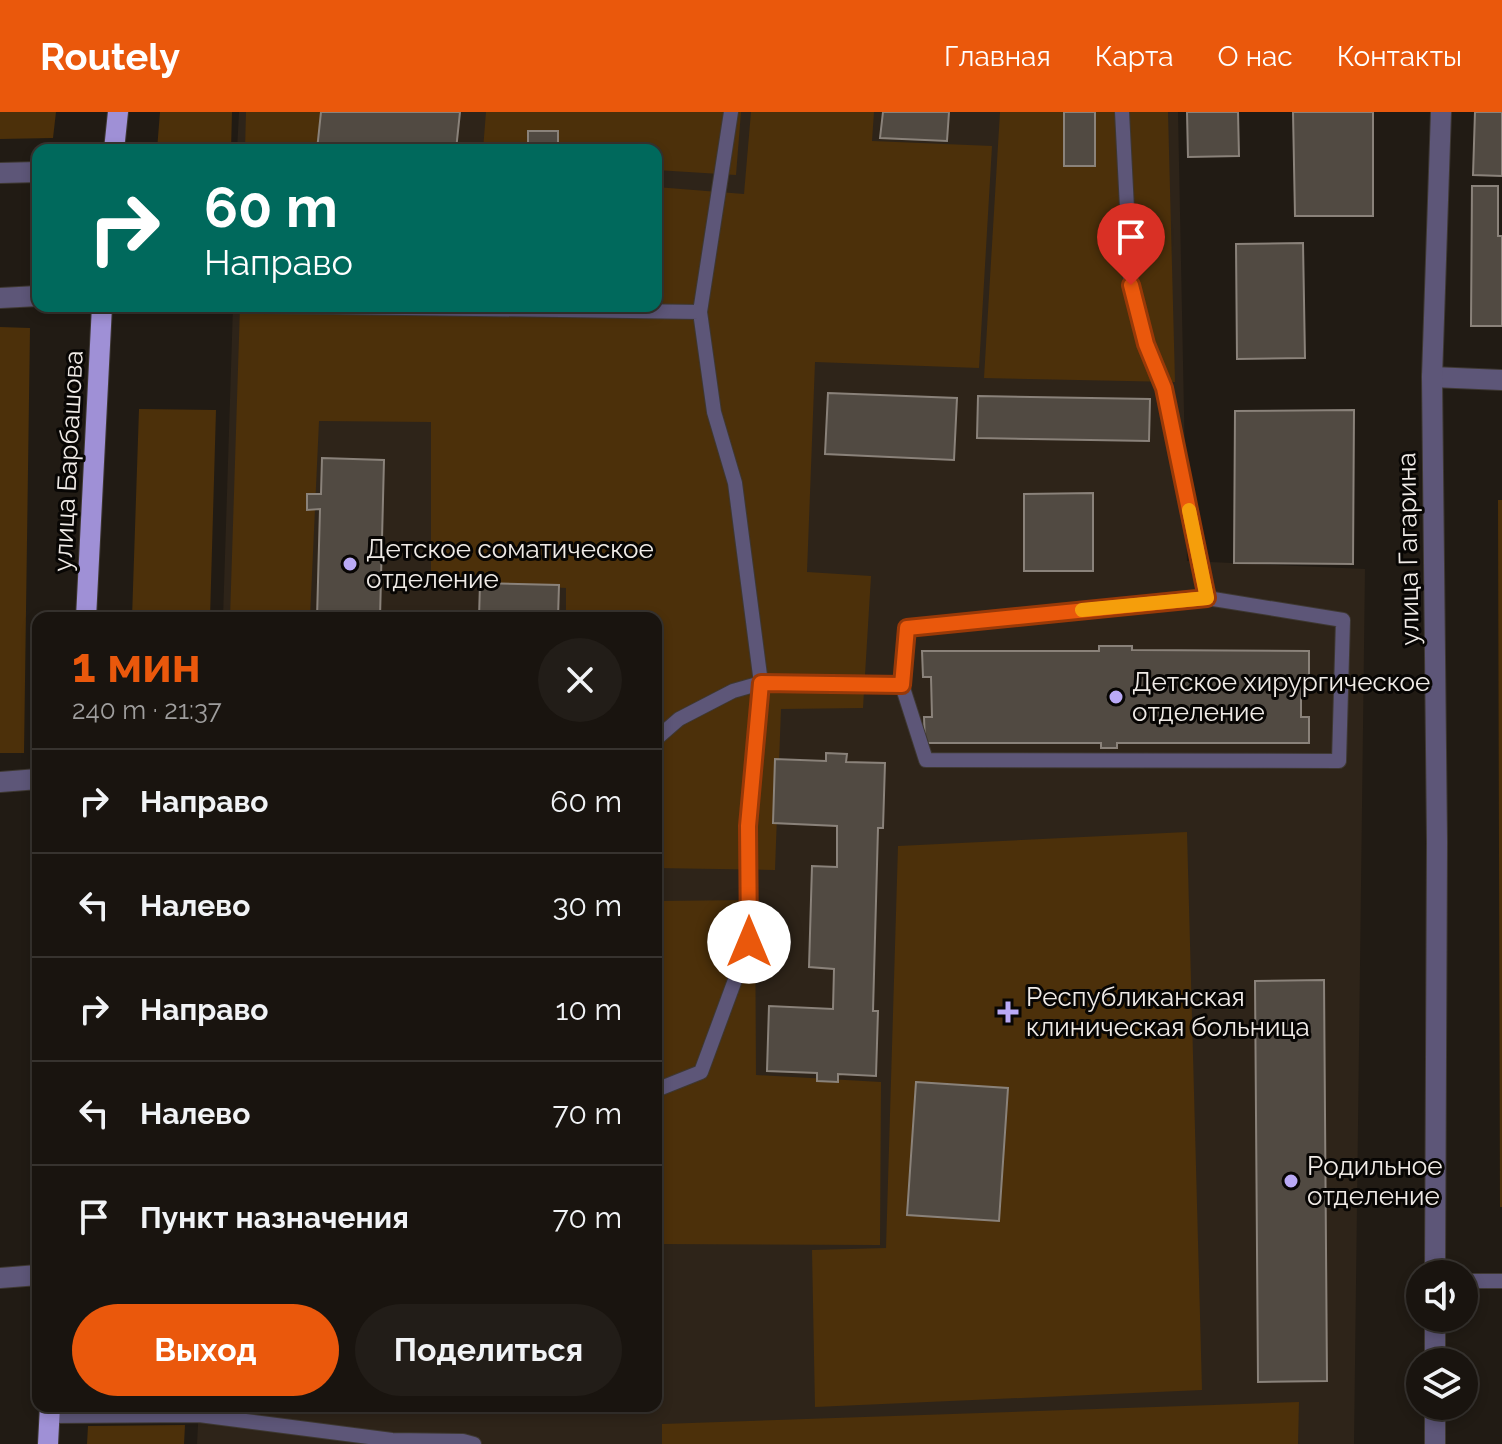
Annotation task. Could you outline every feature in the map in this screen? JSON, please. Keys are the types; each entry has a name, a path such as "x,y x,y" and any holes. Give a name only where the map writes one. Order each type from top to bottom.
{"main road":[{"path":"115,144 118,112"},
{"name":"улица Барбашова","path":"86,612 102,312"},
{"path":"48,1444 50,1412"}],"street":[{"name":"улица Гагарина","path":"1435,1260 1437,842 1432,377 1441,112"},
{"path":"0,173 32,172"},
{"path":"0,298 32,296"},
{"path":"1432,377 1502,380"},
{"path":"0,782 32,779"},
{"path":"0,1278 32,1275"},
{"path":"1435,1420 1435,1444"}],"lane":[{"path":"662,1090 701,1072 749,942 748,826 761,683 735,483 714,412 700,312 731,112"},
{"path":"1122,112 1131,285 1146,344 1164,388 1207,598"},
{"path":"662,311 700,312"},
{"path":"1207,598 1343,620 1339,761 926,760 902,685 907,628 1207,598"},
{"path":"662,734 679,719 733,691 761,683 902,685"},
{"path":"1478,1281 1502,1281"},
{"path":"87,1412 199,1415 392,1440 467,1443"}],"shaded area":[{"path":"0,112 56,112 53,138 0,139"},
{"path":"160,112 232,112 231,144 157,144"},
{"name":"Республиканская клиническая больница","path":"239,112 1178,112 1187,561 1365,569 1354,1444 197,1444 199,1412 662,1412 662,612 223,612 233,312 662,312 662,144 237,144"},
{"path":"246,112 331,112 330,144 245,144"},
{"path":"486,112 741,112 736,175 662,170 662,144 483,144"},
{"path":"751,112 874,112 872,141 992,146 979,368 815,362 807,572 871,576 863,708 781,709 775,870 662,868 662,612 566,612 566,588 431,579 431,422 319,421 310,612 230,612 240,312 662,312 662,187 744,194"},
{"path":"1000,112 1168,112 1175,382 984,378"},
{"path":"0,327 30,328 24,753 0,753"},
{"path":"139,409 216,410 210,612 132,612"},
{"path":"1498,500 1502,500 1502,1207 1500,1207"},
{"path":"1187,832 1202,1390 815,1407 812,1250 886,1248 898,846"},
{"path":"755,900 756,1075 881,1082 880,1245 662,1244 662,901"},
{"path":"1299,1402 1298,1444 662,1444 662,1424"},
{"path":"185,1425 184,1444 87,1444 88,1426"}],"building":[{"path":"321,112 460,112 457,144 318,144"},
{"path":"883,112 949,112 947,141 880,138"},
{"path":"1064,112 1095,112 1095,166 1064,166"},
{"path":"1187,112 1238,112 1239,156 1188,157"},
{"path":"1293,112 1373,112 1373,216 1295,216"},
{"path":"1475,112 1502,112 1502,176 1473,175"},
{"path":"528,131 558,131 558,144 528,144"},
{"path":"1472,186 1498,186 1498,236 1502,236 1502,326 1471,326"},
{"path":"1303,243 1305,358 1237,359 1236,244"},
{"path":"828,393 957,398 954,460 825,454"},
{"path":"978,396 1150,399 1149,441 977,438"},
{"path":"1354,410 1353,564 1234,563 1235,411"},
{"name":"Детское соматическое отделение","path":"322,458 384,460 380,612 317,612 320,509 307,510 307,494 321,494"},
{"path":"1093,493 1093,571 1024,571 1024,494"},
{"path":"480,583 559,585 558,612 479,612"},
{"name":"Детское хирургическое отделение","path":"1099,646 1132,646 1132,650 1309,651 1309,677 1301,677 1301,717 1309,717 1309,743 1117,743 1117,748 1101,748 1101,743 925,743 924,717 932,717 931,677 923,677 922,651 1099,651"},
{"path":"826,753 847,754 846,762 885,763 883,828 878,828 873,1011 878,1011 876,1076 838,1074 838,1082 817,1081 817,1073 767,1071 769,1006 833,1009 834,969 809,967 812,866 837,867 837,826 773,823 775,759 826,761"},
{"name":"Родильное отделение","path":"1324,980 1327,1381 1258,1382 1255,981"},
{"path":"916,1082 1008,1088 999,1221 907,1215"}],"slow traffic":[{"path":"1082,610 1207,598 1189,510"}],"place":[{"name":"Детское соматическое отделение","path":"350,564"},
{"name":"Детское хирургическое отделение","path":"1116,697"},
{"name":"Республиканская клиническая больница","path":"1008,1012"},
{"name":"Родильное отделение","path":"1291,1181"}],"route":[{"path":"749,942 748,826 761,683 902,685 907,628 1207,598 1164,388 1146,344 1131,285"}]}
